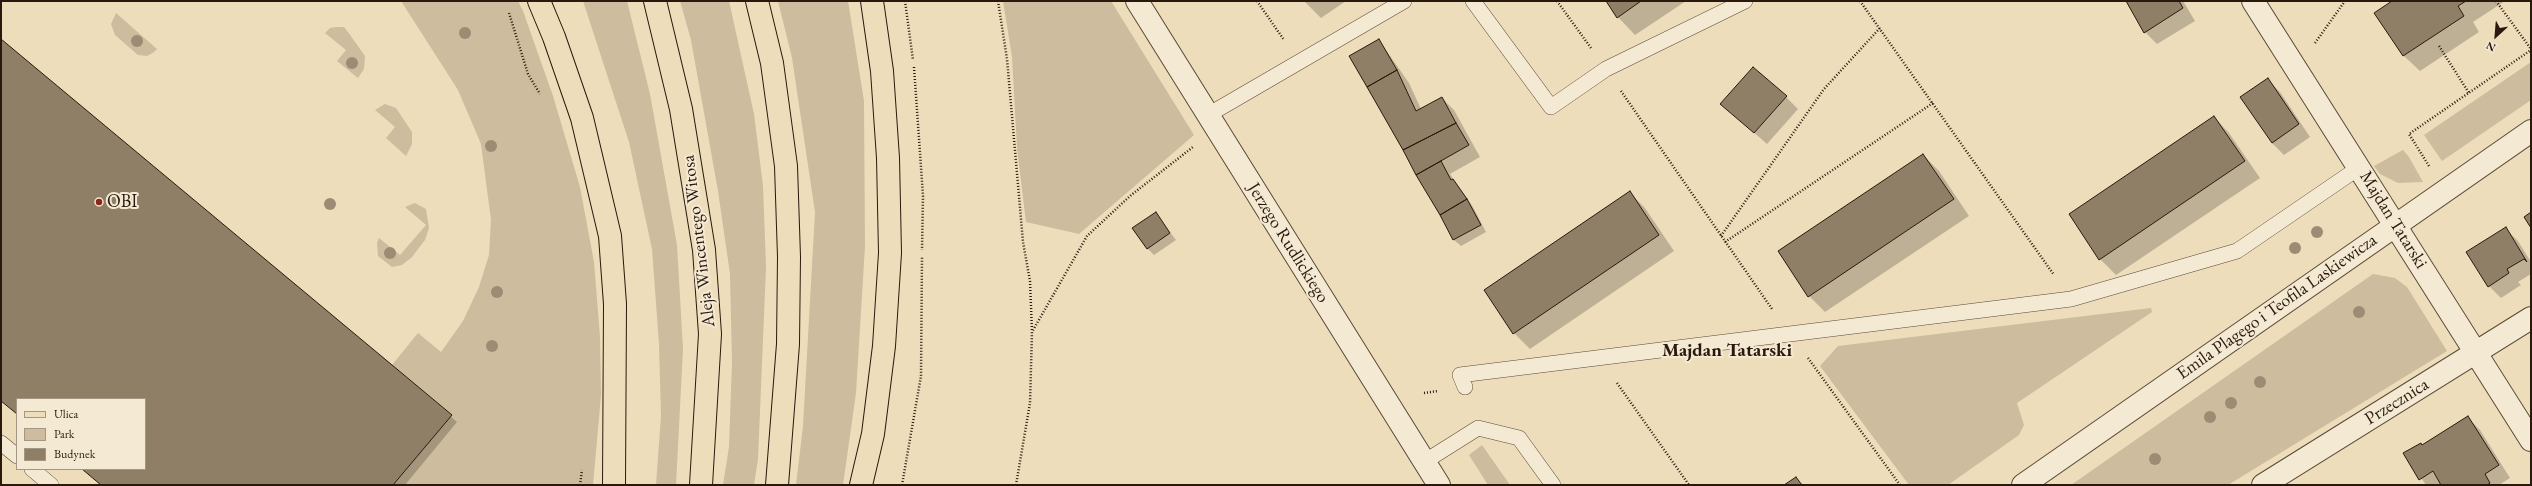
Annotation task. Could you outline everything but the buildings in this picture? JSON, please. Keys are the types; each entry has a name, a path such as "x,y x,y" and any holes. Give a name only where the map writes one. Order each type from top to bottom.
{"main road":[{"path":"539,1 554,37 582,118 610,236 615,304 616,397 614,485"},
{"name":"Aleja Wincentego Witosa","path":"655,1 681,110 704,250 710,334 701,485"},
{"path":"757,1 772,63 786,166 790,257 788,344 777,485"},
{"path":"861,485 873,434 884,346 890,253 888,158 882,71 872,1"}],"street":[{"name":"Jerzego Rudlickiego","path":"1137,1 1439,485"},
{"name":"Majdan Tatarski","path":"2253,1 2360,167 2531,440"},
{"name":"Emila Plagego i Teofila Laskiewicza","path":"2023,485 2531,131"},
{"name":"Przecznica","path":"2263,485 2531,318"}],"lane":[{"path":"1211,120 1404,1"},
{"path":"1473,1 1551,107 1606,69 1745,1"},
{"path":"1465,387 1460,375 2071,299 2237,251 2360,167"},
{"path":"1424,462 1478,428 1519,438 1553,485"},
{"path":"1,443 16,455"},
{"path":"33,470 51,485"}],"path":[{"path":"998,1 1007,59 1023,242 1030,280 1032,332 1030,403 1016,485"},
{"path":"1257,1 1286,43"},
{"path":"1557,1 1606,69 1789,333 1900,485"},
{"path":"1860,1 2071,299"},
{"path":"2297,69 2345,1"},
{"path":"2496,1 2531,49"},
{"path":"508,7 528,74 544,102"},
{"path":"1722,236 1824,89 1880,28"},
{"path":"2439,46 2469,93"},
{"path":"1725,242 1933,103"},
{"path":"1032,332 1087,236 1130,196 1199,142 1211,120"},
{"path":"1614,379 1690,485"},
{"path":"1424,393 1465,387"},
{"path":"580,485 582,464"}],"green space":[{"path":"401,1 518,1 523,11 553,96 580,187 594,262 600,337 601,395 593,485 393,485 452,415 392,365 418,333 441,352 463,321 479,287 489,255 491,220 481,144 458,90"},
{"path":"583,1 627,1 650,94 677,245 683,349 676,485 656,485 661,416 659,344 652,249 629,142"},
{"path":"680,1 729,1 754,114 763,186 766,267 758,459 754,485 723,485 729,447 732,362 730,274 718,191 691,40"},
{"path":"778,1 848,1 864,101 865,246 856,393 843,485 796,485 803,426 815,212 792,58"},
{"path":"1003,1 1111,1 1194,135 1079,234 1026,222 1017,148 1012,57"},
{"path":"116,13 157,49 147,56 138,55 115,35 111,24"},
{"path":"344,27 365,56 364,69 358,78 337,61 346,50 325,33 330,28"},
{"path":"2531,62 2531,100 2442,161 2424,135"},
{"path":"385,104 396,108 412,132 412,144 406,156 386,138 395,127 375,110"},
{"path":"2403,150 2409,157 2423,182 2398,183 2380,174 2374,166"},
{"path":"415,203 426,209 429,228 425,240 412,257 402,265 392,267 378,256 377,243 379,238 400,255 426,225 405,207"},
{"path":"2373,274 2395,278 2407,287 2447,351 2228,485 2071,485"},
{"path":"2151,308 2152,312 2017,403 2024,425 2019,435 1948,485 1909,485 1820,366 1838,346"},
{"path":"1482,445 1510,485 1488,485 1469,455"}],"place":[{"name":"OBI","path":"99,202"}],"district":[{"name":"Majdan Tatarski","path":"1727,351"}]}
